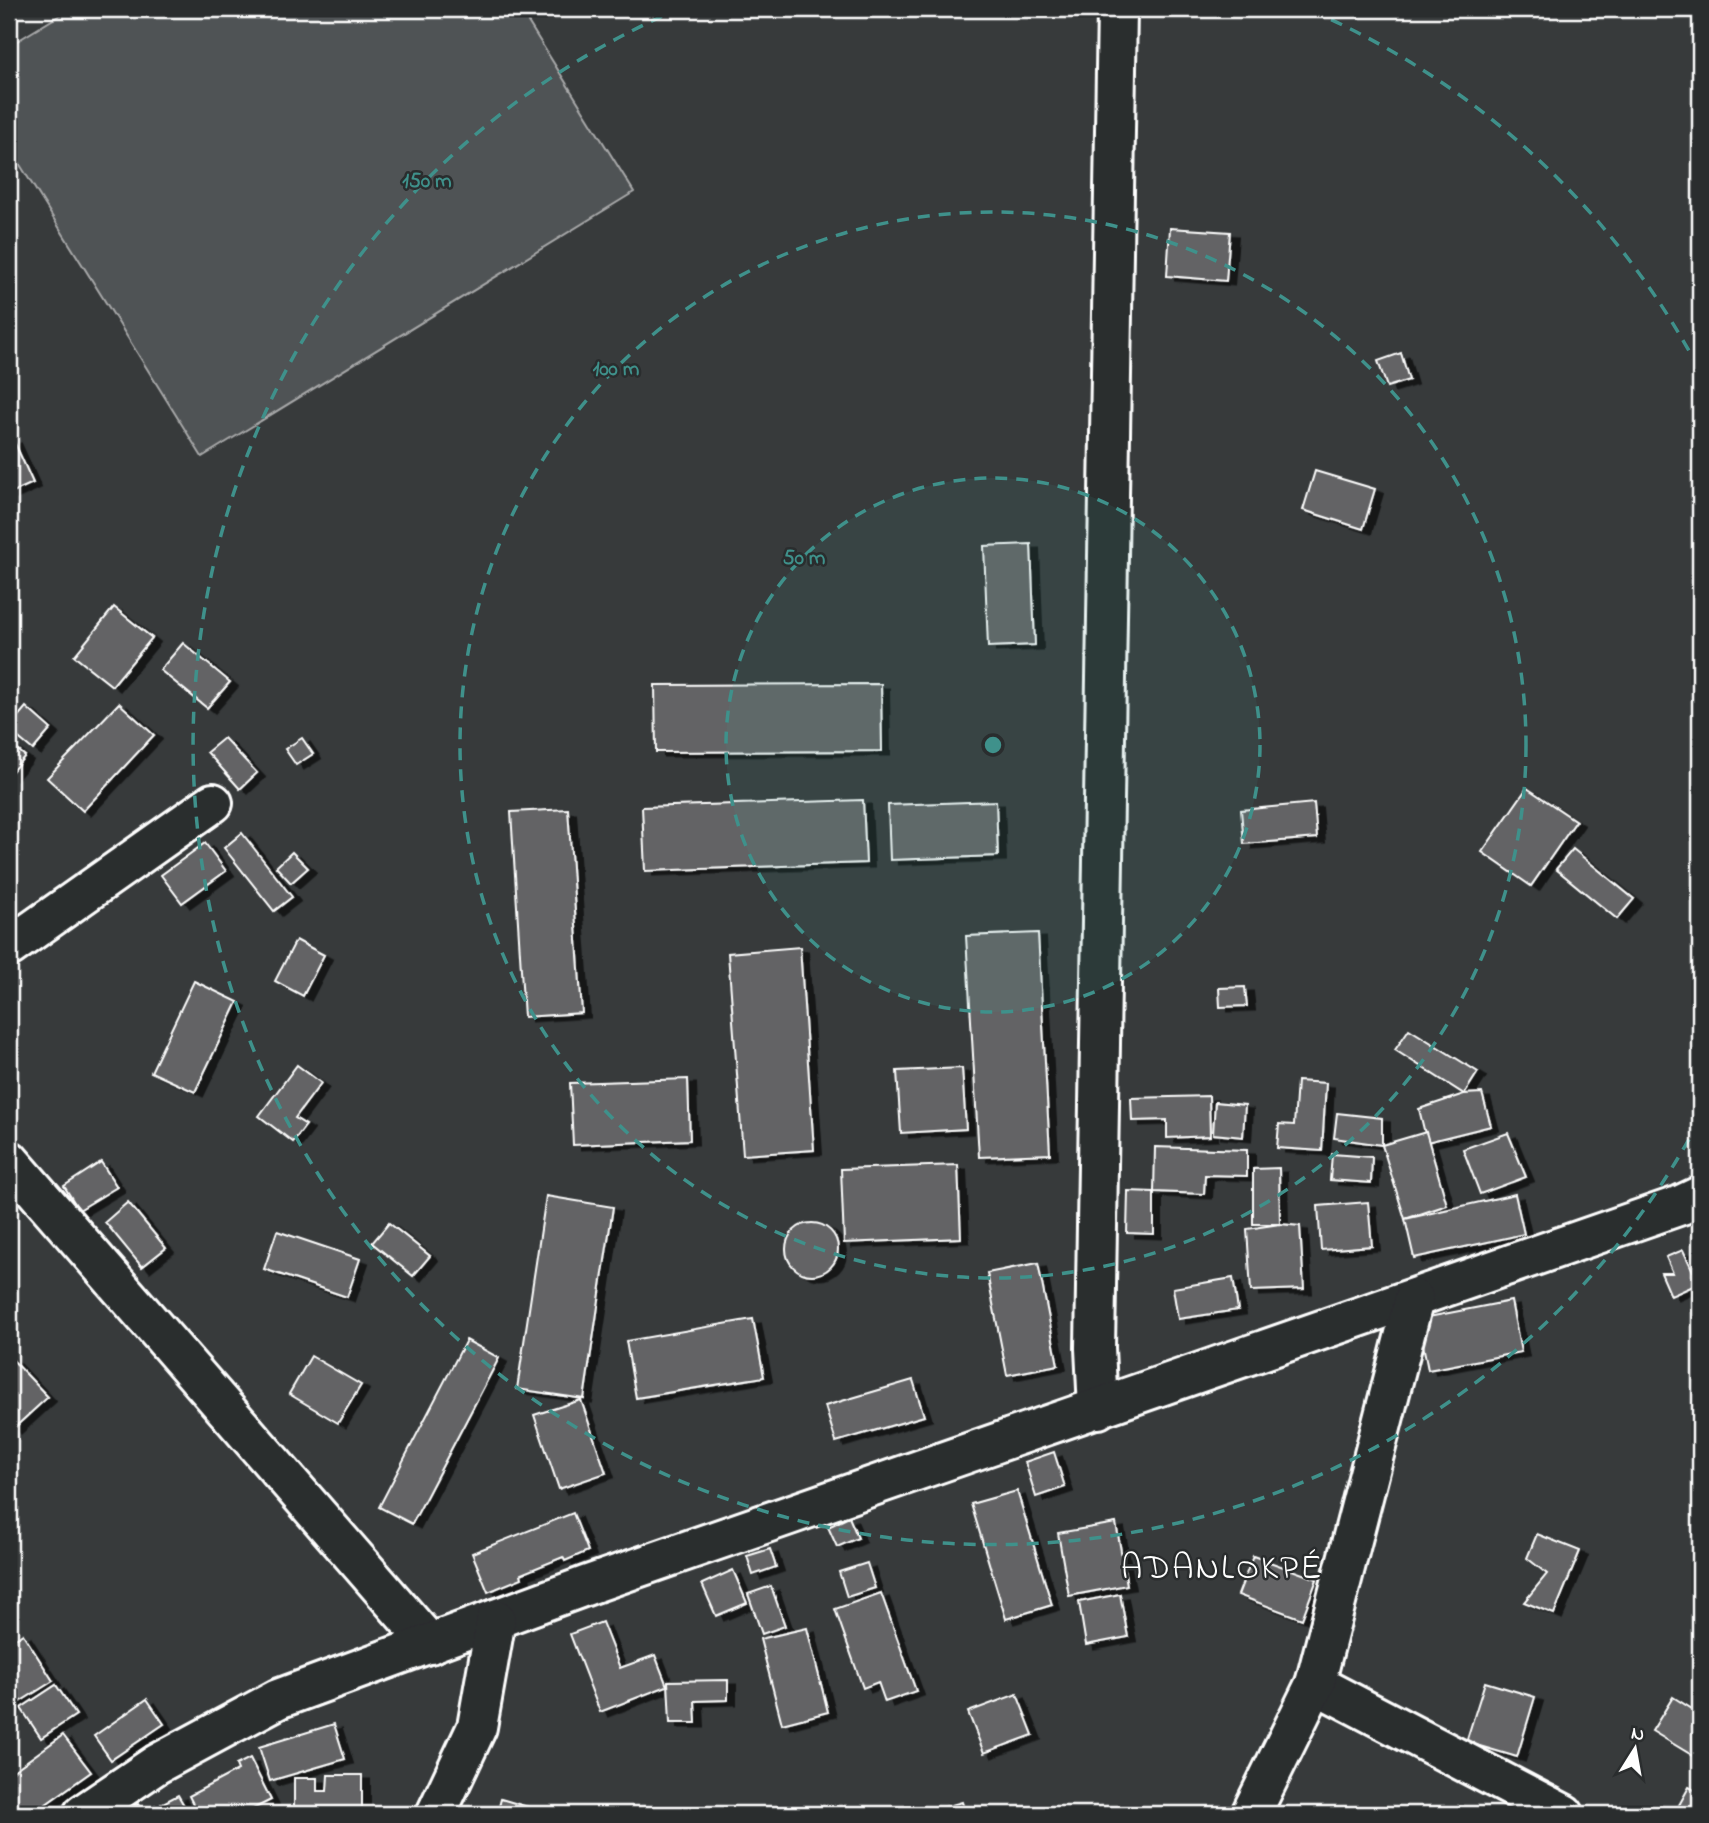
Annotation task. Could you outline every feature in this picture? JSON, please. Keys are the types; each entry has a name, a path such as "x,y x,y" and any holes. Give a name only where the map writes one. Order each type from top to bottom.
{"street":[{"path":"1098,1409 1096,1307 1117,9"},
{"path":"9,947 213,803"},
{"path":"9,1160 430,1644"},
{"path":"83,1814 157,1764 278,1699 496,1619 1414,1299 1700,1196"},
{"path":"1251,1814 1315,1684 1414,1299"},
{"path":"436,1814 477,1727 496,1619"},
{"path":"1315,1684 1564,1814"}],"shaded area":[{"path":"70,9 520,9 634,192 202,457 9,147 9,46"}],"building":[{"path":"1170,228 1230,232 1226,281 1167,276"},
{"path":"1401,353 1409,380 1387,387 1378,361"},
{"path":"13,439 33,483 9,494 9,440"},
{"path":"1315,471 1375,489 1363,529 1303,510"},
{"path":"1031,544 1035,645 988,647 984,546"},
{"path":"114,607 152,638 112,686 74,656"},
{"path":"183,643 230,682 207,708 160,670"},
{"path":"881,684 882,751 656,752 655,685"},
{"path":"119,703 154,735 83,811 47,778"},
{"path":"26,707 51,729 33,750 9,730"},
{"path":"224,738 257,773 240,789 207,752"},
{"path":"302,738 313,754 296,765 285,749"},
{"path":"9,743 25,756 9,775"},
{"path":"1527,788 1576,821 1531,886 1482,852"},
{"path":"863,800 866,863 645,871 642,807"},
{"path":"996,801 998,856 890,860 888,805"},
{"path":"1314,803 1317,838 1244,844 1241,810"},
{"path":"568,809 582,1013 524,1017 511,812"},
{"path":"242,833 292,897 274,911 224,848"},
{"path":"205,843 226,871 182,903 161,875"},
{"path":"1573,849 1634,899 1617,919 1556,869"},
{"path":"292,852 308,868 291,883 276,867"},
{"path":"1038,933 1050,1154 979,1157 966,936"},
{"path":"296,940 324,955 303,996 275,981"},
{"path":"800,947 814,1150 743,1155 728,953"},
{"path":"194,981 238,1002 195,1092 151,1072"},
{"path":"1245,987 1247,1006 1220,1007 1219,988"},
{"path":"1409,1029 1478,1072 1464,1094 1395,1050"},
{"path":"297,1065 321,1083 295,1118 306,1125 293,1142 259,1116"},
{"path":"962,1068 966,1129 901,1133 897,1071"},
{"path":"688,1079 690,1140 573,1145 570,1083"},
{"path":"1297,1081 1326,1083 1322,1151 1277,1148 1279,1124 1294,1125"},
{"path":"1482,1093 1491,1126 1427,1142 1419,1109 1464,1094"},
{"path":"1209,1096 1210,1136 1167,1138 1167,1120 1132,1121 1131,1098"},
{"path":"1215,1102 1245,1105 1243,1137 1213,1134"},
{"path":"1337,1113 1382,1118 1382,1145 1334,1138"},
{"path":"1426,1132 1447,1205 1405,1219 1382,1145"},
{"path":"1508,1133 1526,1177 1480,1194 1463,1149"},
{"path":"1155,1147 1247,1150 1247,1176 1205,1175 1204,1194 1154,1192"},
{"path":"1332,1154 1372,1157 1371,1183 1330,1180"},
{"path":"101,1162 117,1187 79,1210 64,1186"},
{"path":"958,1165 961,1238 844,1243 841,1169"},
{"path":"1279,1168 1280,1224 1253,1224 1253,1169"},
{"path":"1128,1191 1154,1192 1154,1234 1127,1233"},
{"path":"1515,1194 1524,1234 1414,1258 1405,1219"},
{"path":"546,1196 613,1207 584,1399 517,1389"},
{"path":"128,1202 166,1248 142,1267 105,1222"},
{"path":"1368,1202 1372,1246 1321,1250 1318,1206"},
{"path":"389,1223 430,1256 413,1276 372,1243"},
{"path":"812,1223 831,1230 838,1249 831,1268 812,1275 793,1268 786,1249 793,1230"},
{"path":"1280,1224 1300,1226 1304,1289 1251,1291 1247,1229"},
{"path":"277,1231 360,1259 347,1297 264,1269"},
{"path":"1683,1250 1693,1271 1700,1268 1700,1283 1671,1296 1661,1273 1673,1273 1666,1257"},
{"path":"1038,1263 1058,1365 1007,1375 987,1273"},
{"path":"1233,1278 1238,1310 1178,1319 1173,1288"},
{"path":"1511,1301 1521,1352 1428,1370 1418,1319"},
{"path":"753,1319 764,1377 636,1398 626,1341"},
{"path":"466,1340 499,1358 412,1524 379,1507"},
{"path":"9,1356 48,1397 13,1429 9,1424"},
{"path":"311,1356 361,1385 338,1423 289,1394"},
{"path":"913,1380 924,1416 836,1442 825,1406"},
{"path":"581,1400 606,1473 559,1489 534,1415"},
{"path":"1054,1452 1065,1487 1036,1497 1025,1462"},
{"path":"1017,1491 1052,1605 1006,1619 971,1504"},
{"path":"573,1513 588,1551 565,1561 563,1557 521,1574 522,1578 488,1592 472,1553"},
{"path":"849,1517 858,1538 837,1547 828,1527"},
{"path":"1116,1523 1127,1585 1069,1596 1058,1533"},
{"path":"1537,1534 1580,1551 1554,1614 1524,1602 1547,1574 1527,1558"},
{"path":"770,1549 776,1567 753,1575 747,1556"},
{"path":"1253,1556 1317,1579 1302,1619 1238,1595"},
{"path":"867,1563 875,1588 847,1597 839,1572"},
{"path":"733,1570 747,1603 716,1616 702,1584"},
{"path":"771,1586 785,1626 762,1634 748,1594"},
{"path":"881,1593 916,1691 885,1702 878,1682 863,1688 835,1609"},
{"path":"1120,1594 1128,1637 1086,1645 1079,1602"},
{"path":"602,1622 620,1668 655,1655 667,1686 600,1712 570,1634"},
{"path":"807,1628 828,1712 782,1724 760,1639"},
{"path":"23,1634 53,1681 10,1708 9,1643"},
{"path":"728,1680 728,1700 695,1701 696,1723 670,1723 668,1681"},
{"path":"1485,1682 1535,1697 1517,1757 1466,1742"},
{"path":"56,1685 76,1715 41,1738 21,1708"},
{"path":"1017,1694 1033,1735 984,1753 968,1712"},
{"path":"1673,1697 1700,1714 1700,1760 1652,1731"},
{"path":"147,1699 164,1724 111,1760 94,1736"},
{"path":"334,1724 345,1759 270,1781 259,1747"},
{"path":"63,1735 91,1772 32,1814 14,1814 9,1808 9,1774"},
{"path":"250,1758 271,1800 243,1814 198,1814 189,1796 238,1770 236,1765"},
{"path":"328,1775 362,1775 362,1814 294,1814 294,1778 317,1778 317,1791 327,1791"},
{"path":"1689,1787 1700,1793 1700,1814 1674,1814"},
{"path":"178,1795 189,1814 166,1814 161,1804"},
{"path":"501,1799 552,1814 497,1814"},
{"path":"962,1802 966,1814 921,1814"},
{"path":"139,1804 143,1811 155,1805 161,1814 120,1814"}],"district":[{"name":"ADANLOKPÉ","path":"1222,1569"}]}
